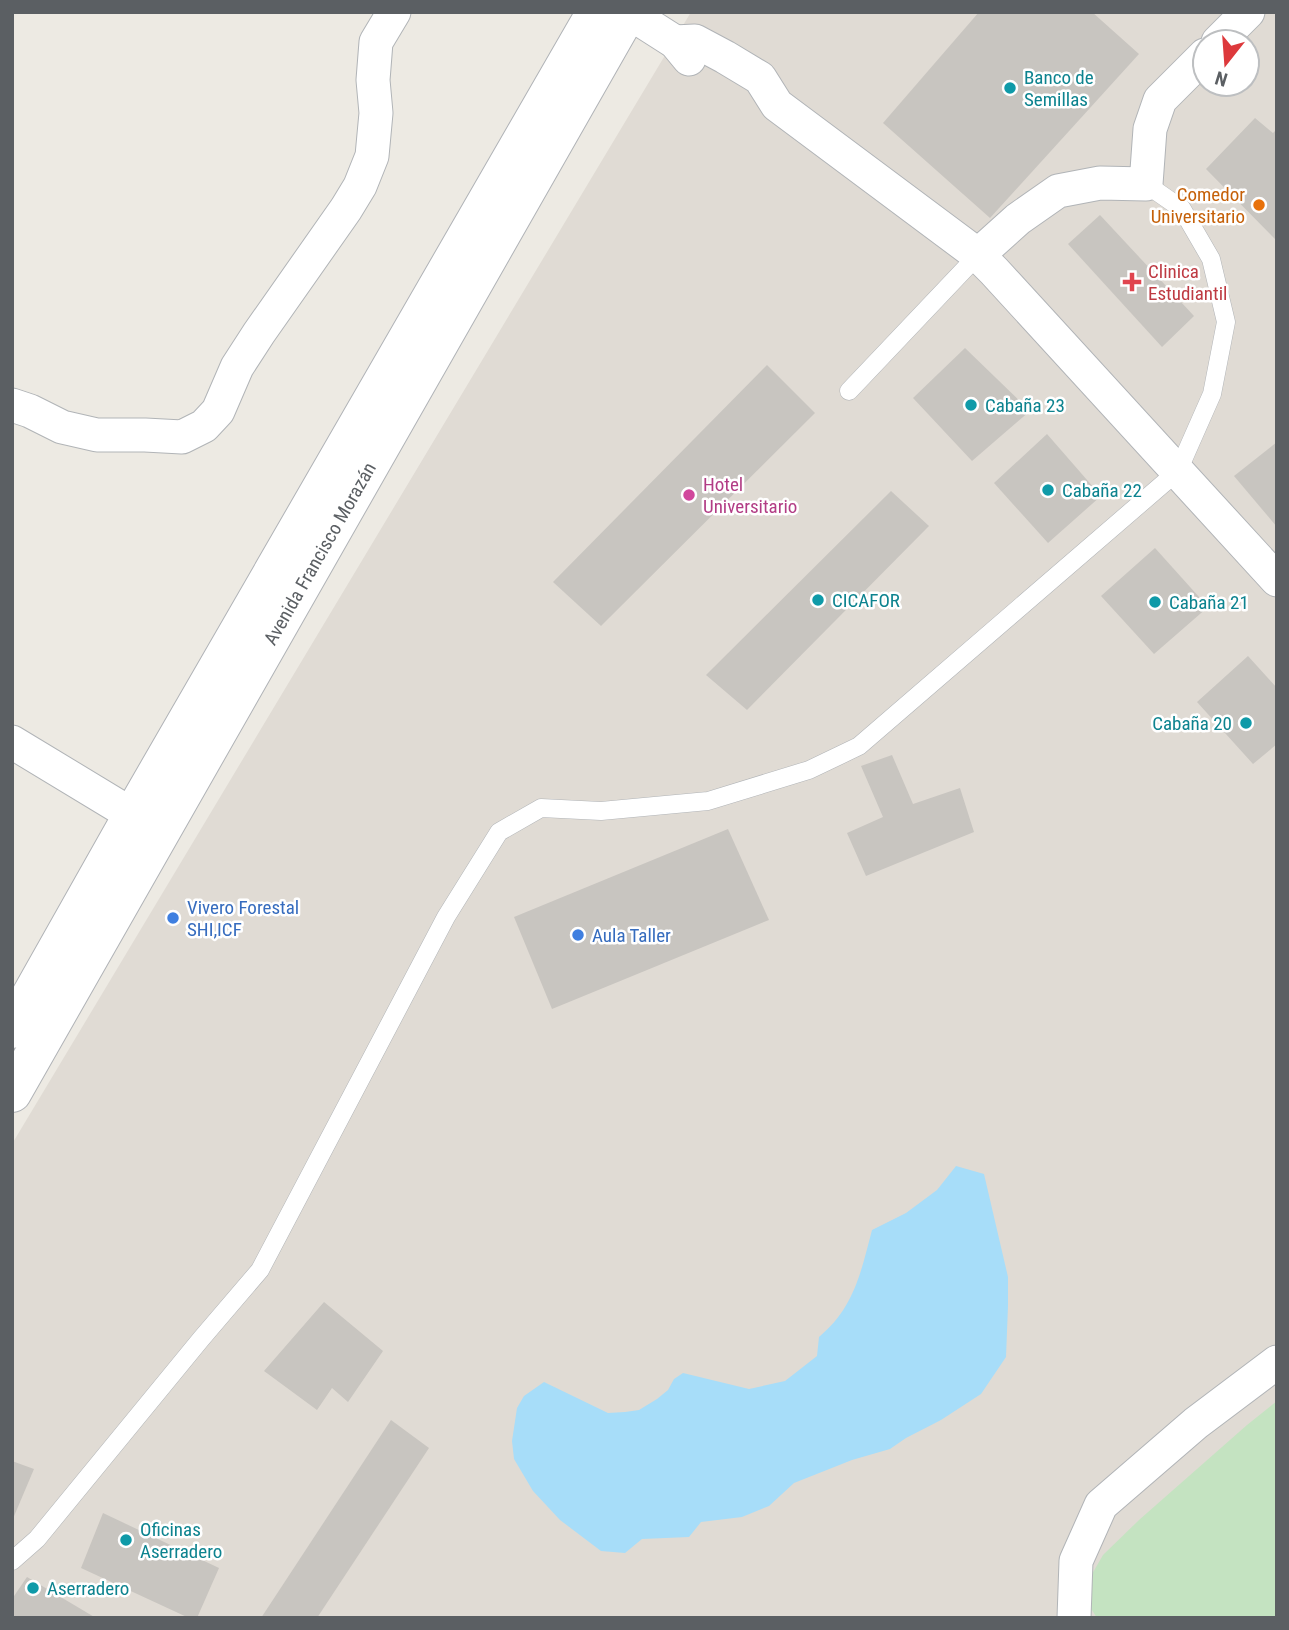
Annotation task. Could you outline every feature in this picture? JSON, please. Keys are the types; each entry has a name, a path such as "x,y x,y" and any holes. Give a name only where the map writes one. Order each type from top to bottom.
{"main road":[{"name":"Avenida Francisco Morazán","path":"12,1093 146,824 596,12"},
{"name":"Avenida Francisco Morazán","path":"12,1029 146,824 628,12"}],"street":[{"path":"12,405 62,428 97,435 182,437 204,426 218,411 237,368 259,333 360,186 372,156 376,113 373,80 376,42 394,12"},
{"path":"628,12 675,42 687,58 737,91 777,105 978,255 1277,580"},
{"path":"1232,28 1248,12"},
{"path":"978,255 1018,219 1058,191 1100,183 1146,184 1150,129 1160,100 1191,69"},
{"path":"12,742 146,824"},
{"path":"1074,1618 1076,1561 1101,1506 1196,1423 1277,1362"}],"lane":[{"path":"12,1561 37,1539 260,1270 446,917 499,832 541,808 601,811 708,801 809,770 859,746 1178,471 1212,394 1226,322 1211,260 1182,209 1146,184"},
{"path":"849,391 978,255"}],"shaded area":[{"path":"691,12 1277,12 1277,1618 12,1618 12,1144"}],"green space":[{"path":"1277,1401 1277,1618 1097,1618 1090,1607 1088,1581 1103,1555 1139,1520"}],"water":[{"path":"956,1166 984,1174 1008,1277 1006,1357 981,1394 890,1449 852,1460 794,1483 769,1506 742,1517 701,1522 689,1537 642,1539 625,1553 601,1551 560,1520 533,1491 514,1459 512,1441 517,1408 524,1396 544,1382 608,1413 639,1410 668,1390 674,1379 683,1373 749,1389 785,1381 817,1356 819,1337 840,1314 854,1288 872,1230 906,1213 937,1190"}],"building":[{"name":"Banco de Semillas","path":"979,12 1092,12 1139,54 990,218 883,123"},
{"name":"Comedor Universitario","path":"1255,118 1273,133 1277,129 1277,241 1206,169"},
{"path":"1100,215 1194,316 1162,347 1068,244"},
{"name":"Cabaña 23","path":"965,348 1030,411 972,461 913,398"},
{"name":"Hotel Universitario","path":"767,365 815,413 601,626 553,582"},
{"name":"Cabaña 22","path":"1047,434 1101,496 1048,543 994,483"},
{"path":"1277,442 1277,527 1234,476"},
{"name":"CICAFOR","path":"891,491 929,526 747,710 706,675"},
{"name":"Cabaña 21","path":"1155,548 1208,607 1154,654 1101,596"},
{"name":"Cabaña 20","path":"1248,656 1277,688 1277,744 1253,764 1197,702"},
{"path":"892,755 913,804 960,788 974,832 866,876 847,833 883,817 861,766"},
{"path":"728,829 769,920 552,1009 514,917"},
{"path":"324,1302 383,1351 348,1402 332,1388 317,1410 264,1371"},
{"path":"391,1420 429,1448 317,1618 261,1618"},
{"path":"12,1461 34,1469 12,1521"},
{"name":"Oficinas Aserradero","path":"103,1513 219,1568 197,1618 189,1618 81,1568"},
{"name":"Aserradero","path":"27,1577 96,1618 12,1618 12,1599"}],"place":[{"name":"Banco de Semillas","path":"1010,88"},
{"name":"Comedor Universitario","path":"1259,205"},
{"name":"Clinica Estudiantil","path":"1132,282"},
{"name":"Cabaña 23","path":"971,405"},
{"name":"Cabaña 22","path":"1048,490"},
{"name":"Hotel Universitario","path":"689,495"},
{"name":"CICAFOR","path":"818,600"},
{"name":"Cabaña 21","path":"1155,602"},
{"name":"Cabaña 20","path":"1246,723"},
{"name":"Vivero Forestal SHI,ICF","path":"173,918"},
{"name":"Aula Taller","path":"578,935"},
{"name":"Oficinas Aserradero","path":"126,1540"},
{"name":"Aserradero","path":"33,1588"}]}
